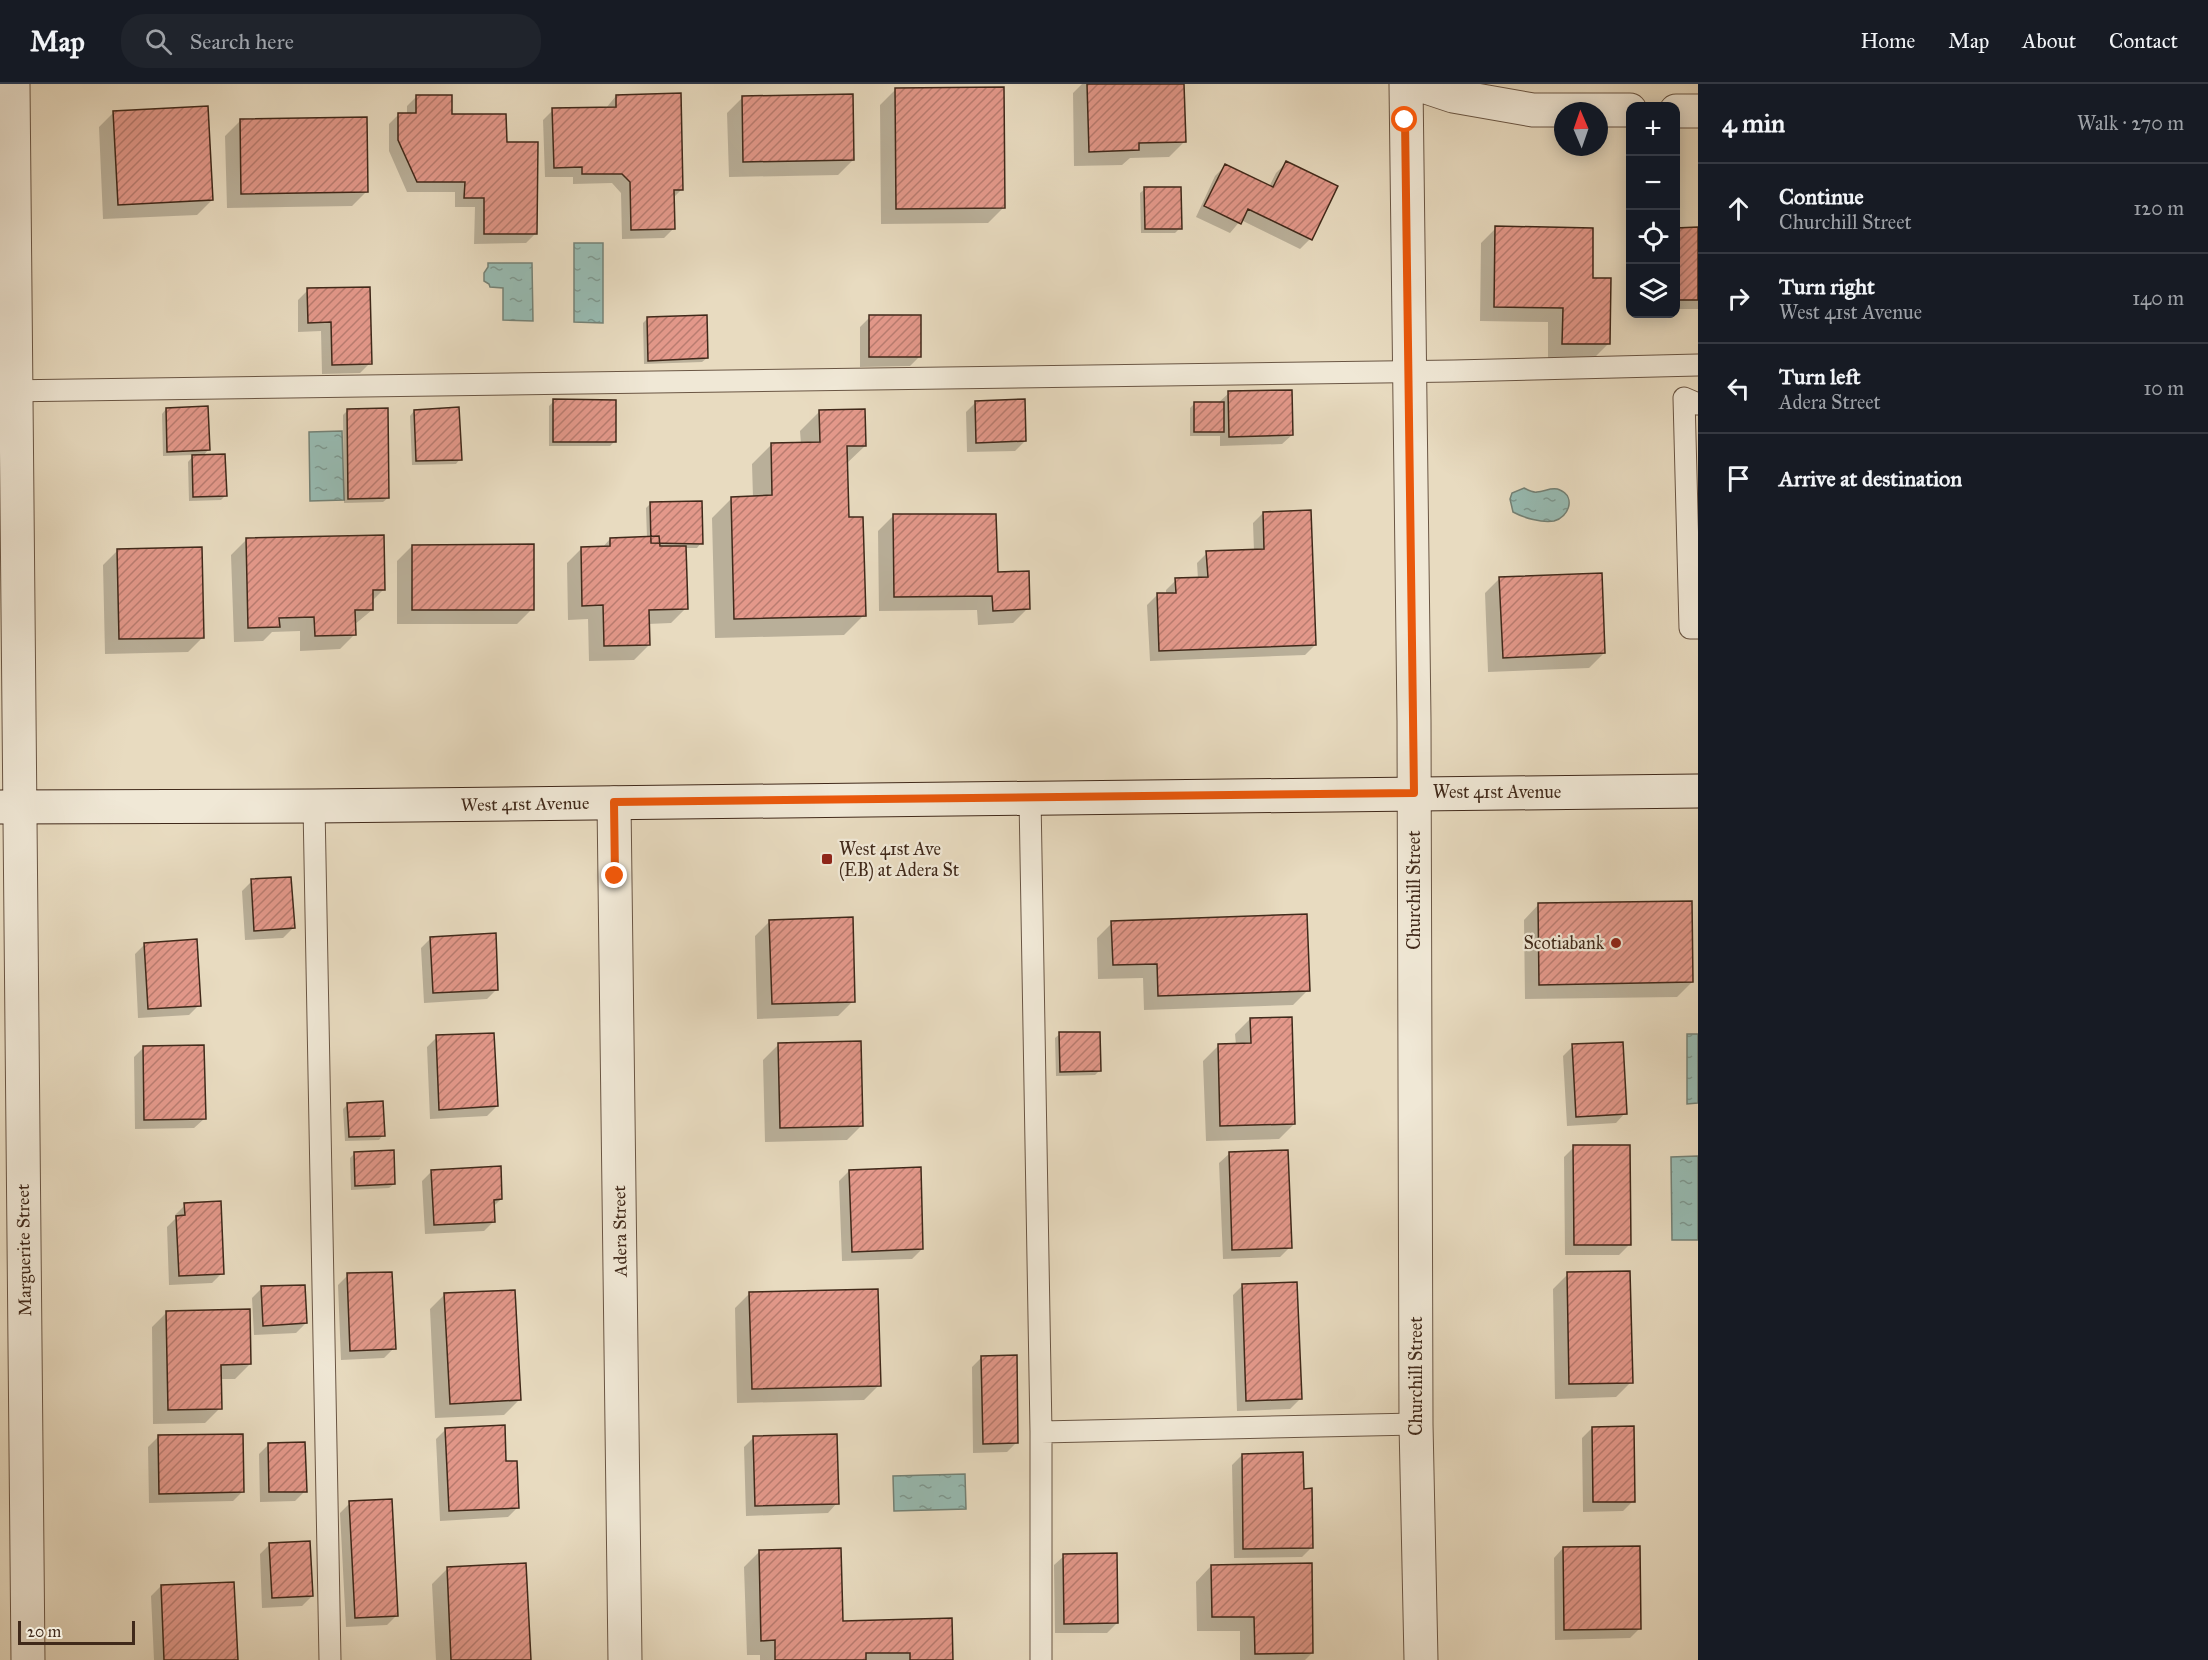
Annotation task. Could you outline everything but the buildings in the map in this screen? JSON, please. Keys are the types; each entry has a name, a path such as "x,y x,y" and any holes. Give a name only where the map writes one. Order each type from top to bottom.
{"street":[{"name":"Marguerite Street","path":"13,84 8,391 10,807 28,1660"},
{"name":"Churchill Street","path":"1406,84 1414,793 1416,1424 1421,1660"},
{"path":"1417,84 1453,96 1533,110 1626,110"},
{"path":"1680,111 1698,111"},
{"name":"West 41st Avenue","path":"10,807 314,806 1698,791"},
{"name":"Adera Street","path":"614,802 625,1660"}],"lane":[{"path":"8,391 1409,372 1698,365"},
{"path":"1698,405 1684,398 1690,628 1698,628"},
{"path":"1030,798 1041,1432 1041,1660"},
{"path":"314,806 330,1660"},
{"path":"1041,1432 1416,1424"}],"water":[{"path":"574,243 603,243 603,323 574,322"},
{"path":"488,263 532,263 533,321 503,320 503,288 490,287 484,281"},
{"path":"342,431 344,500 310,501 309,432"},
{"path":"1524,488 1535,492 1560,490 1568,497 1569,507 1564,515 1554,521 1533,520 1522,516 1513,512 1510,499 1512,493"},
{"path":"1687,1034 1698,1034 1698,1103 1687,1104"},
{"path":"1698,1156 1698,1240 1672,1240 1671,1157"},
{"path":"965,1474 966,1509 894,1511 893,1476"}],"place":[{"name":"West 41st Ave (EB) at Adera St","path":"827,859"},
{"name":"Scotiabank","path":"1616,943"}],"route":[{"path":"615,876 614,802 1414,793 1405,120"}]}
